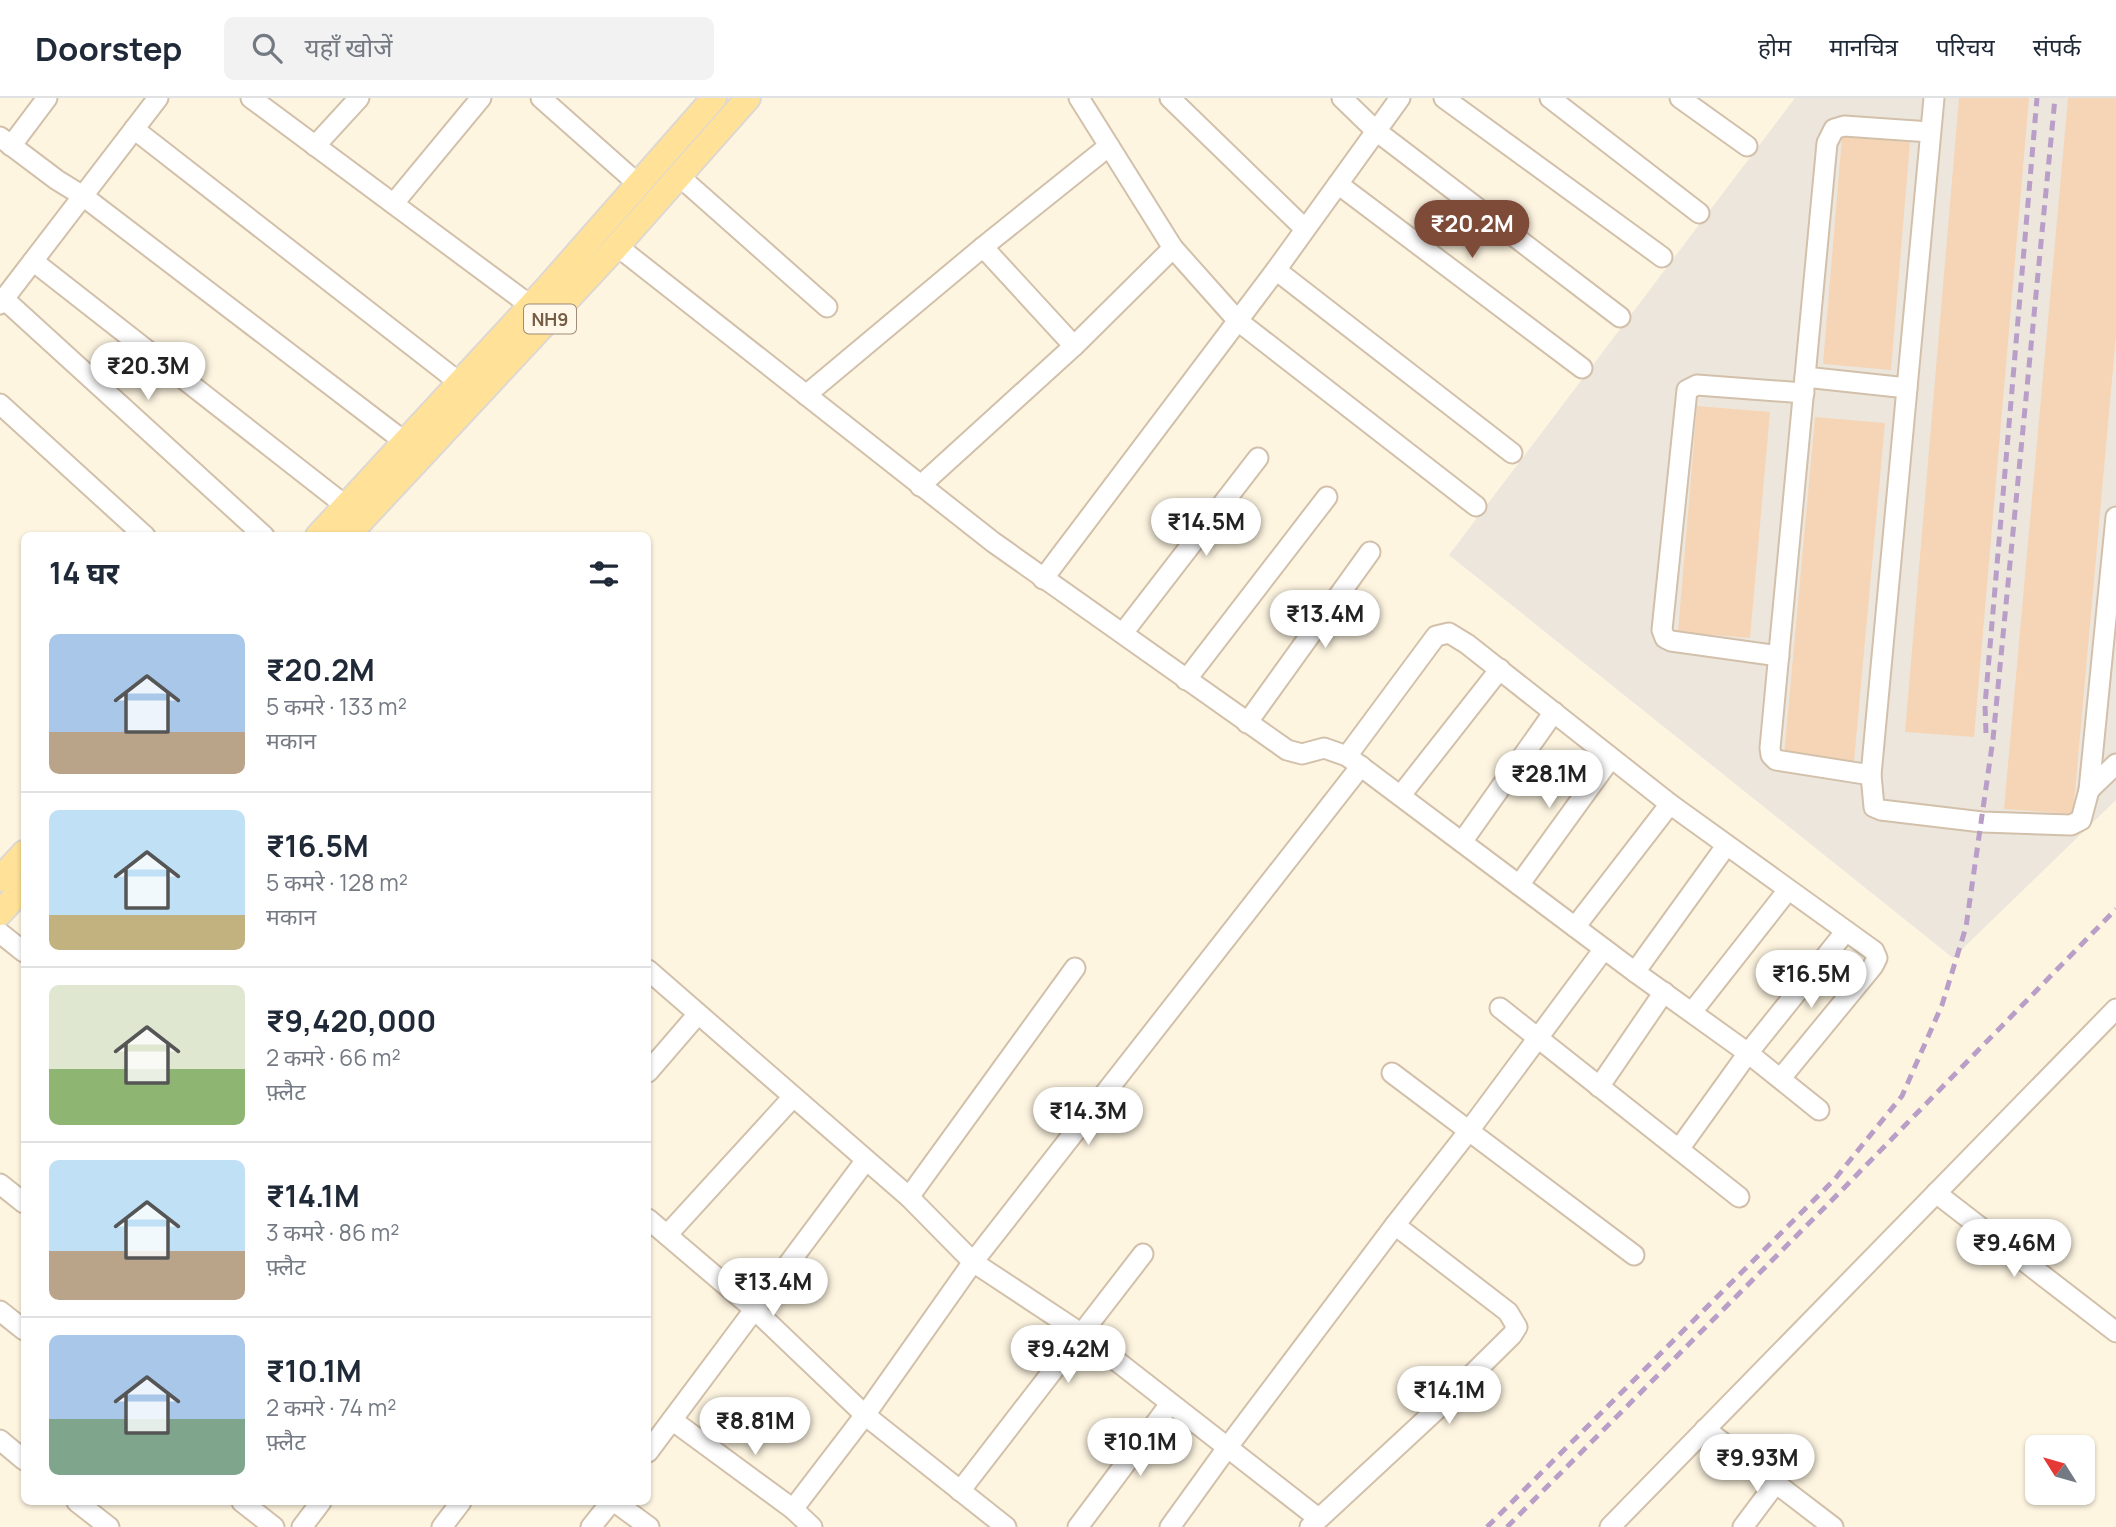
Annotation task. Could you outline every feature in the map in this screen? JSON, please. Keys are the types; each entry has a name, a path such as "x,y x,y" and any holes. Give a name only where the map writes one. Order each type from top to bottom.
{"main road":[{"name":"NH9","path":"322,532 531,306 714,98"},
{"name":"NH9","path":"351,532 617,246 748,98"},
{"path":"0,879 21,856"},
{"path":"0,914 21,890"}],"street":[{"path":"47,98 6,142 83,196 405,442"},
{"path":"158,98 2,302 260,532"},
{"path":"251,98 531,306"},
{"path":"315,146 359,98"},
{"path":"394,204 481,98"},
{"path":"541,98 638,184"},
{"path":"1079,98 1173,248 1238,321 1476,506"},
{"path":"1170,98 1305,229"},
{"path":"1342,98 1375,130 1620,317"},
{"path":"1043,579 1276,270 1400,98"},
{"path":"1444,98 1662,257"},
{"path":"1550,98 1699,213"},
{"path":"1680,98 1747,146"},
{"path":"1934,98 1871,775 1872,804 1877,809 1982,822 2075,824 2083,816 2089,790 2116,517"},
{"path":"1871,775 1773,758 1770,748 1827,143 1830,133 1844,126 1930,132"},
{"path":"134,129 460,383"},
{"path":"806,395 1109,146"},
{"path":"679,176 827,307"},
{"path":"1338,184 1583,368"},
{"path":"617,246 920,486 1043,579 1247,723 1293,752 1301,754 1324,748 1354,761 1635,972 1748,1053 1819,1110"},
{"path":"983,247 1074,346"},
{"path":"920,486 1074,346 1173,248"},
{"path":"33,261 346,506"},
{"path":"1276,270 1512,453"},
{"path":"1779,656 1671,641 1663,635 1687,390 1692,385 1907,388"},
{"path":"0,404 141,532"},
{"path":"1123,633 1258,458"},
{"path":"1186,680 1327,497"},
{"path":"1247,723 1370,552"},
{"path":"793,1509 865,1415 973,1262 1354,761 1430,643 1439,634 1449,633 1458,637 1670,804 1874,951 1876,961 1781,1078"},
{"path":"1401,795 1500,669"},
{"path":"1462,842 1554,712"},
{"path":"1519,885 1611,758"},
{"path":"2089,790 2116,764"},
{"path":"1575,927 1670,804"},
{"path":"1635,972 1726,846"},
{"path":"1692,1012 1788,890"},
{"path":"1679,1149 1748,1053 1846,931"},
{"path":"0,933 21,950"},
{"path":"1170,1527 1604,949"},
{"path":"909,1197 1075,968"},
{"path":"651,973 909,1197 973,1262 1082,1334 1227,1448 1314,1523 1436,1411 1517,1327 1508,1312 1395,1225"},
{"path":"1599,1087 1664,992"},
{"path":"1500,1008 1739,1197"},
{"path":"1610,1527 2116,1009"},
{"path":"651,1069 698,1014"},
{"path":"1392,1073 1634,1255"},
{"path":"667,1235 793,1097"},
{"path":"651,1446 866,1160"},
{"path":"0,1184 21,1201"},
{"path":"1936,1193 2116,1332"},
{"path":"651,1222 755,1310 865,1415 1006,1527"},
{"path":"960,1492 1143,1254"},
{"path":"0,1311 21,1328"},
{"path":"1078,1527 1170,1404"},
{"path":"672,1420 793,1509 812,1527"},
{"path":"1705,1429 1833,1527"},
{"path":"0,1440 21,1458"},
{"path":"1742,1527 1776,1483"},
{"path":"81,1505 109,1527"},
{"path":"246,1505 274,1527"},
{"path":"302,1527 319,1505"},
{"path":"442,1527 459,1505"},
{"path":"591,1527 610,1505"},
{"path":"617,1505 649,1527"}],"shaded area":[{"path":"1795,98 2116,98 2116,800 1953,958 1449,555"}],"building":[{"path":"1959,98 2029,98 1974,737 1905,732"},
{"path":"2068,98 2116,98 2116,335 2073,814 2004,809"},
{"path":"1842,137 1910,142 1891,370 1823,364"},
{"path":"1697,406 1770,412 1750,638 1678,632"},
{"path":"1815,417 1885,423 1854,761 1784,756"}],"railway":[{"path":"1986,733 1985,705 2037,98"},
{"path":"1487,1527 1834,1180 1902,1096 1942,1005 1966,927 1993,739 2055,98"},
{"path":"1507,1527 2116,909"}]}
